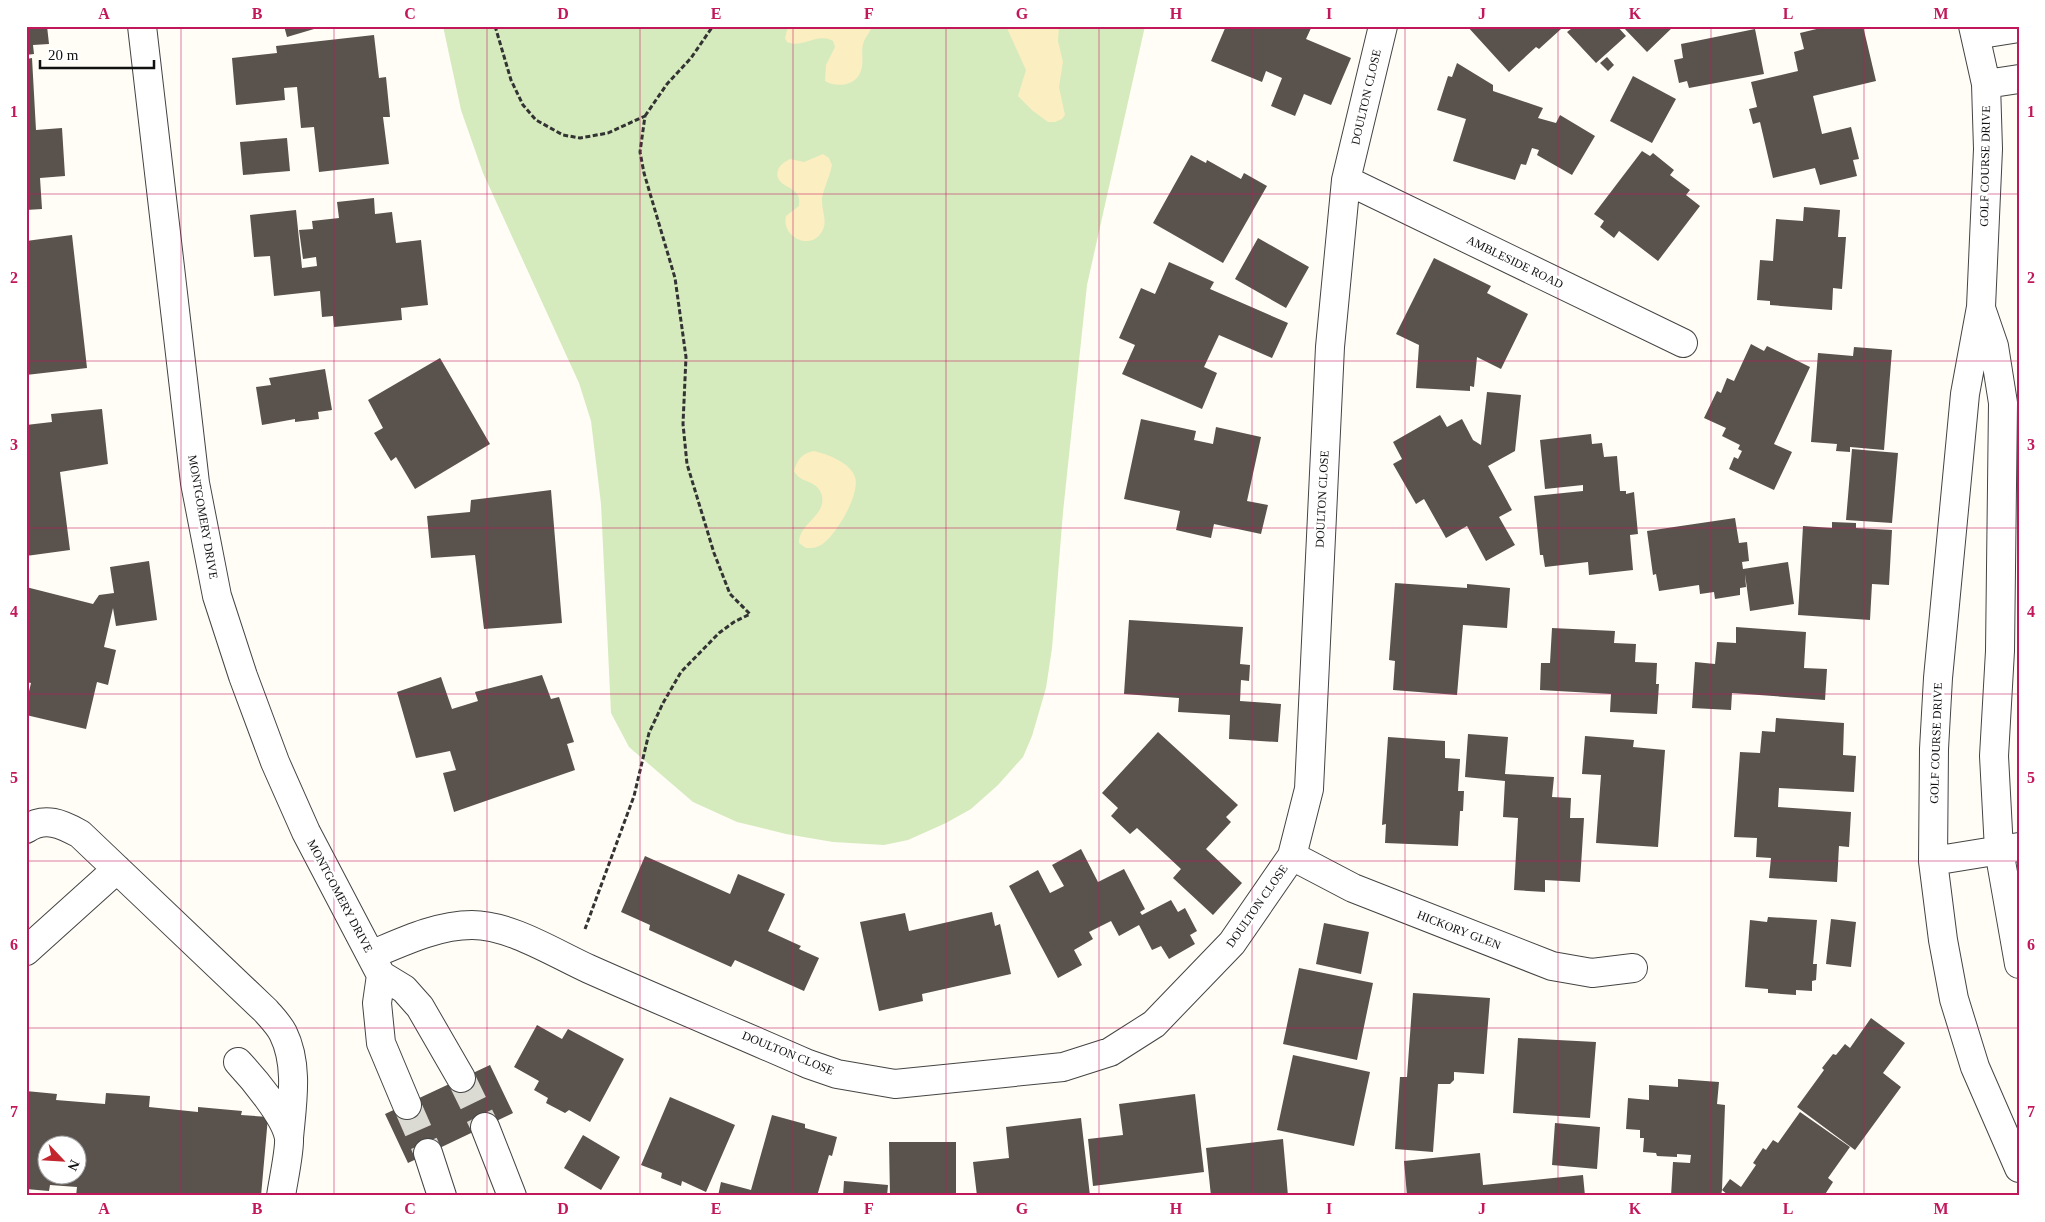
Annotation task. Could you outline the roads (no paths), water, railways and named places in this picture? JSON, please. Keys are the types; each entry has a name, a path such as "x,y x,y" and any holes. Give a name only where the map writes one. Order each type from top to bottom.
{"street":[{"name":"MONTGOMERY DRIVE","path":"142,26 196,483 217,596 274,762 306,832 376,965"},
{"name":"DOULTON CLOSE","path":"376,965 411,938 451,927 472,925 492,927 522,937 808,1064 837,1074 895,1084 1064,1067 1110,1052 1154,1024 1232,943 1292,856 1308,789 1330,347 1346,180 1383,26"},
{"path":"1974,30 2019,28"},
{"name":"GOLF COURSE DRIVE","path":"1974,30 1986,84 1988,149 1981,307 1965,394 1939,669 1934,749 1934,861 1943,940 1954,999 1975,1067 2019,1168"},
{"path":"1986,84 2019,79"},
{"name":"AMBLESIDE ROAD","path":"1346,180 1683,343"},
{"name":"GOLF COURSE DRIVE","path":"1981,307 1994,346 2004,403 2000,652 1994,756 2009,849 2019,964"},
{"path":"26,829 42,822 55,822 80,834 266,1011 282,1032 288,1046 294,1088 281,1196"},
{"path":"1934,861 2009,849"},
{"name":"HICKORY GLEN","path":"1292,856 1353,888 1552,966 1592,973 1633,968"},
{"path":"26,951 117,869"},
{"path":"376,965 404,989 420,1007 461,1078"},
{"path":"376,965 381,1043 407,1105"},
{"path":"238,1062 267,1096 282,1121 289,1138"},
{"path":"484,1127 512,1196"},
{"path":"428,1154 442,1196"}],"tunnel":[{"path":"461,1078 485,1127"},
{"path":"407,1105 428,1153"}]}
